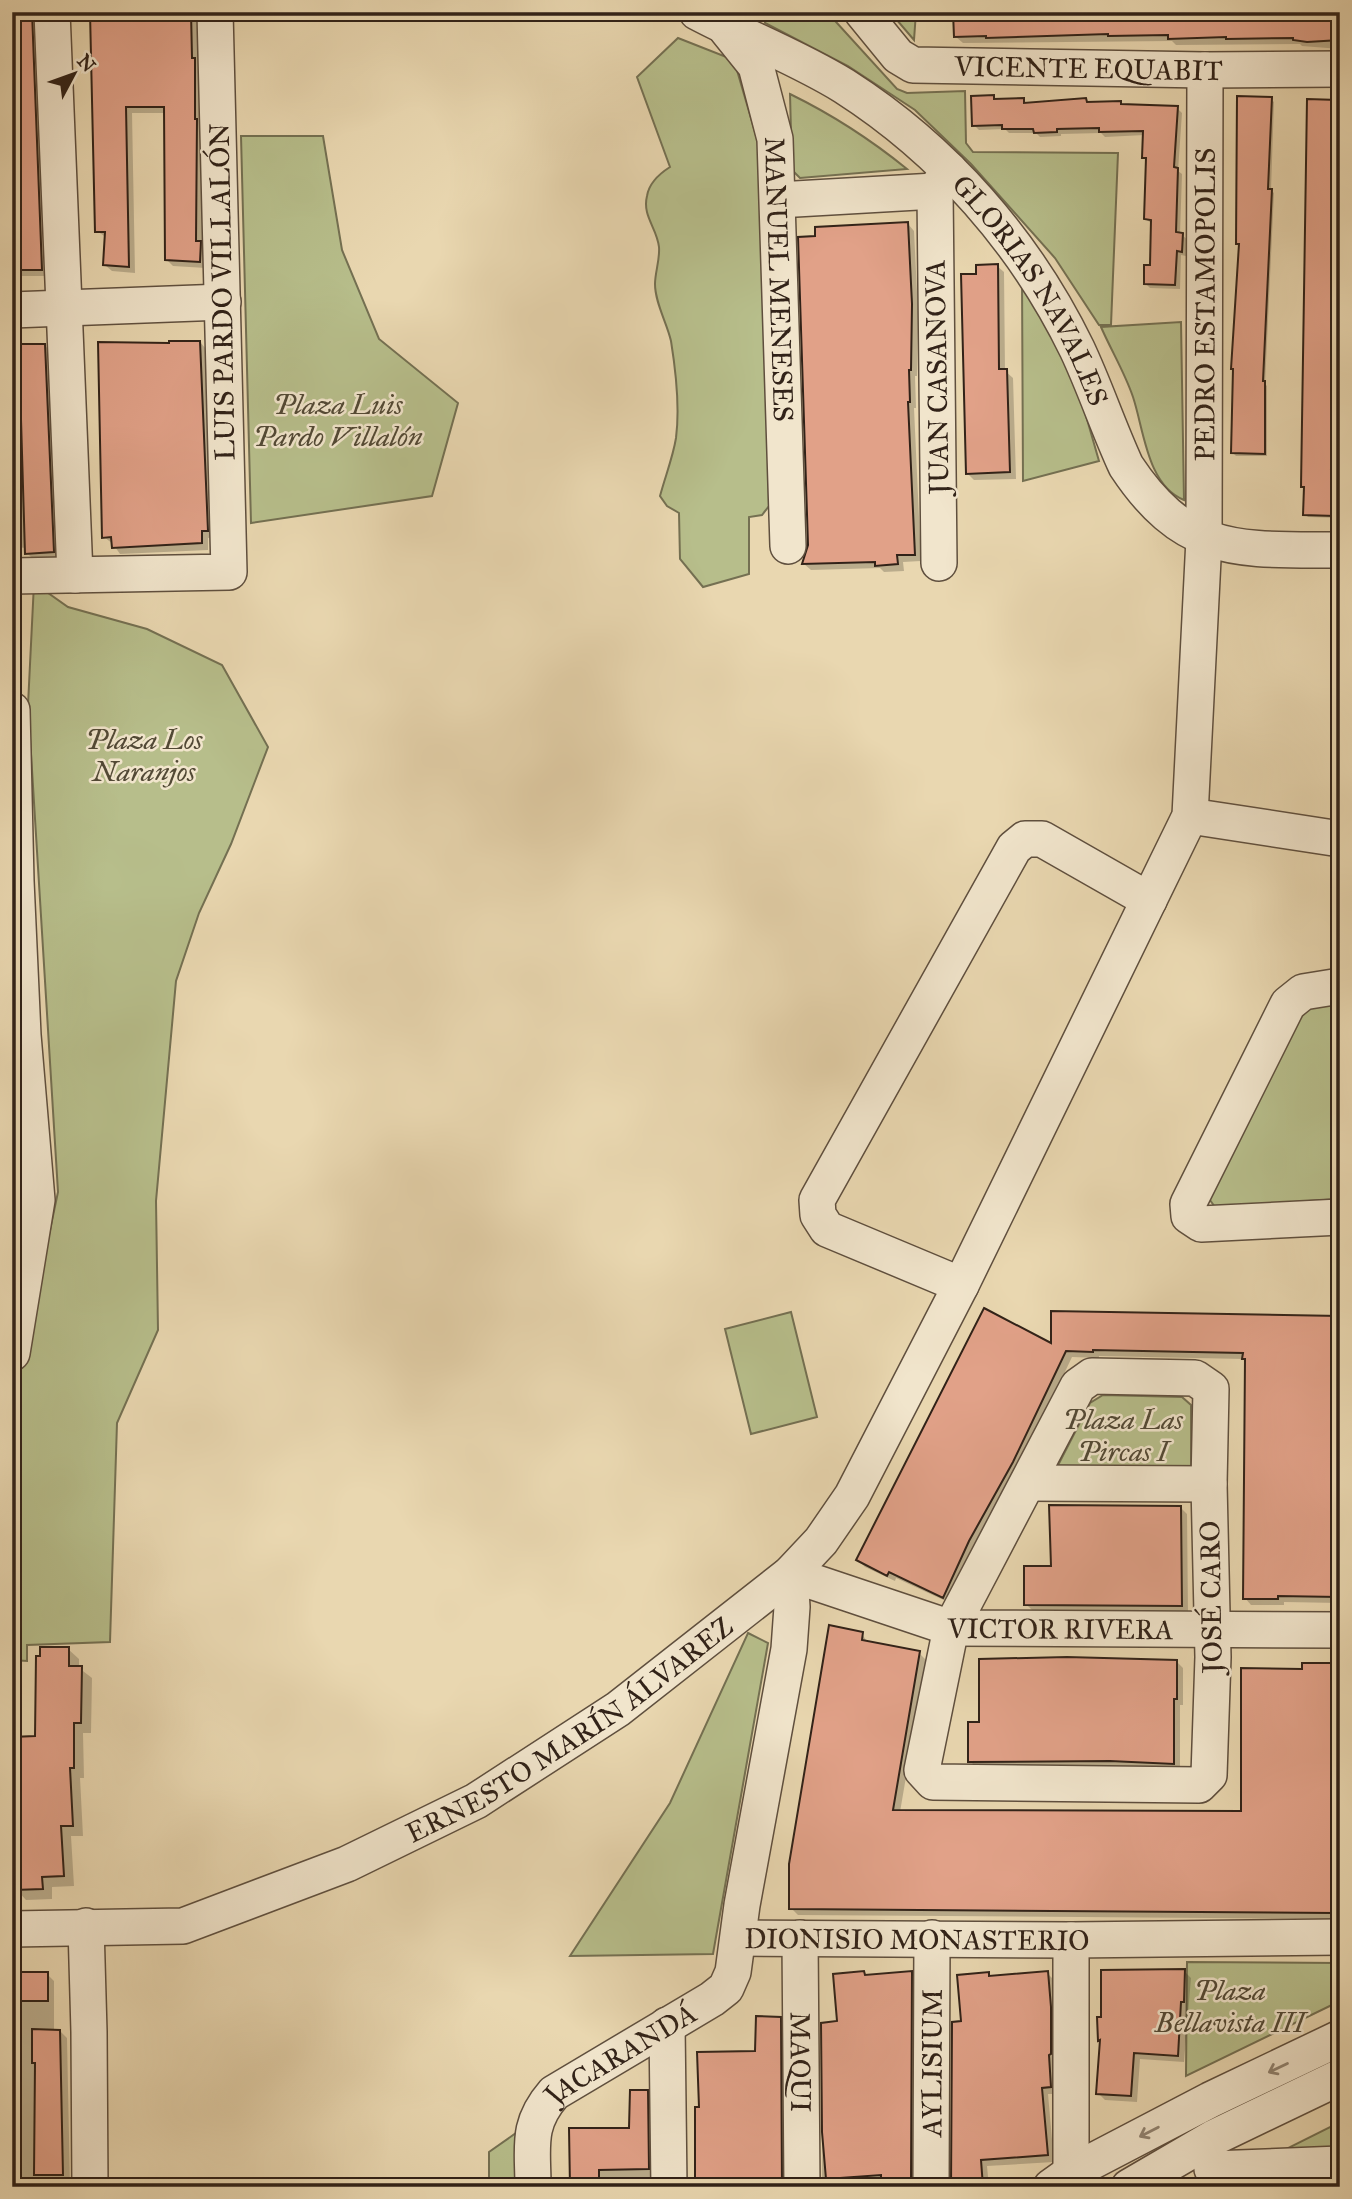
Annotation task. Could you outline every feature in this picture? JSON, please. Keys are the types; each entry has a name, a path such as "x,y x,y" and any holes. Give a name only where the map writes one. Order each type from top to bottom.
{"street":[{"path":"12,576 75,575 52,12"},
{"name":"LUIS PARDO VILLALÓN","path":"75,575 229,572 215,12"},
{"name":"VICENTE EQUABIT","path":"862,12 898,56 913,65 1205,70 1340,69"},
{"name":"GLORIAS NAVALES","path":"720,17 844,86 881,111 942,180 999,225 1042,285 1077,349 1118,449 1136,481 1170,518 1203,539 1245,549 1340,550"},
{"name":"MANUEL MENESES","path":"720,17 756,66 775,139 788,546"},
{"name":"PEDRO ESTAMOPOLIS","path":"1190,816 1203,539 1205,70"},
{"path":"778,200 942,180"},
{"name":"JUAN CASANOVA","path":"939,563 942,180"},
{"path":"12,310 223,302"},
{"path":"12,710 14,881 24,1200 12,1353"},
{"path":"1190,816 1340,839"},
{"name":"ERNESTO MARÍN ÁLVAREZ","path":"12,1929 183,1926 347,1864 476,1801 618,1709 790,1574 821,1541 852,1496 961,1285 1190,816"},
{"path":"961,1285 827,1229 818,1215 817,1200 1014,848 1025,839 1041,839 1149,900"},
{"path":"1340,986 1303,992 1288,1004 1188,1204 1189,1216 1201,1224 1340,1217"},
{"name":"JOSÉ CARO","path":"1092,1376 1195,1378 1211,1389 1209,1483 1212,1629 1209,1775 1199,1785 933,1783 922,1770 951,1628 1028,1483 1078,1386 1092,1376"},
{"path":"1028,1483 1209,1483"},
{"name":"VICTOR RIVERA","path":"790,1574 951,1628 1340,1630"},
{"name":"DIONISIO MONASTERIO","path":"790,1574 792,1607 789,1648 742,1905 739,1938 1071,1940 1340,1937"},
{"path":"86,1926 90,2187"},
{"name":"JACARANDÁ","path":"533,2187 533,2128 541,2108 554,2093 726,1988 733,1972 739,1938"},
{"name":"MAQUI","path":"800,1938 802,2187"},
{"name":"AYLISIUM","path":"931,2187 932,1938"},
{"path":"1065,2182 1071,1940"},
{"path":"667,2025 669,2187"},
{"path":"1065,2182 1210,2100 1340,2038"},
{"path":"1212,2165 1340,2077"},
{"path":"1129,2187 1212,2165 1340,2164"}],"green space":[{"path":"781,12 827,12 897,89 907,93 965,91 966,143 973,152 1118,153 1111,325 1099,325 1055,258 971,164 915,110 848,66 765,23"},
{"path":"890,12 916,12 914,40"},
{"path":"678,38 734,60 762,156 764,176 769,506 762,515 749,517 749,574 703,587 680,559 679,513 667,506 660,496 676,438 676,377 671,341 656,291 659,247 646,203 652,183 670,167 637,77"},
{"path":"790,94 851,128 907,169 800,178 792,170"},
{"name":"Plaza Luis Pardo Villalón","path":"241,136 323,136 342,250 379,339 458,403 432,496 251,523"},
{"path":"1022,279 1074,374 1099,461 1023,481"},
{"path":"1181,322 1184,500 1172,493 1155,470 1130,388 1101,327"},
{"name":"Plaza Los Naranjos","path":"34,583 68,607 147,629 222,665 268,747 231,844 199,913 176,981 156,1201 158,1330 117,1423 110,1642 27,1645 27,1661 12,1660 12,1412 58,1192 28,705"},
{"path":"1340,999 1339,1199 1215,1207 1207,1196 1296,1022 1310,1008"},
{"path":"791,1312 817,1417 751,1434 725,1329"},
{"name":"Plaza Las Pircas I","path":"1103,1395 1182,1397 1191,1405 1191,1474 1054,1473 1090,1403"},
{"path":"748,1633 768,1643 713,1954 570,1956 670,1803"},
{"name":"Plaza Bellavista III","path":"1187,1962 1340,1963 1340,2001 1186,2076"},
{"path":"1340,2122 1340,2155 1270,2157"},
{"path":"516,2133 517,2187 489,2187 489,2152"}],"building":[{"path":"12,12 32,12 42,270 12,270"},
{"path":"90,12 191,12 197,119 196,241 201,241 200,262 165,260 164,107 126,107 129,267 103,265 105,232 95,232"},
{"path":"953,12 1340,13 1340,40 1307,42 1293,38 1226,37 1168,39 1168,35 1108,34 954,37"},
{"path":"994,95 994,99 1024,98 1024,103 1086,98 1087,102 1121,101 1121,104 1178,106 1174,167 1178,168 1176,232 1183,233 1182,252 1177,251 1175,285 1144,284 1144,265 1150,265 1151,220 1144,219 1146,158 1142,158 1143,131 1099,132 1099,128 1057,129 1057,132 1034,133 1033,129 1002,129 1002,125 972,126 971,96"},
{"path":"1237,96 1272,97 1268,189 1272,189 1263,381 1265,454 1231,453 1231,369 1239,244 1236,244"},
{"path":"1307,99 1338,100 1333,316 1336,346 1331,469 1333,497 1336,497 1335,516 1303,515 1304,487 1301,487"},
{"path":"908,222 912,304 908,402 915,555 897,555 898,564 875,566 875,562 802,564 808,545 798,237 815,236 815,227"},
{"path":"998,264 999,369 1007,369 1010,472 966,474 961,274 976,274 976,265"},
{"path":"200,341 208,531 202,531 202,543 112,548 111,537 102,538 98,342"},
{"path":"14,344 45,344 54,552 25,554 20,386 15,386"},
{"path":"984,1308 1051,1343 1051,1311 1340,1316 1339,1597 1278,1596 1278,1599 1243,1599 1243,1353 1066,1351 1013,1462 969,1541 943,1598 889,1572 887,1576 856,1560"},
{"path":"1049,1505 1181,1506 1182,1606 1024,1605 1024,1566 1051,1566"},
{"path":"829,1625 863,1632 862,1640 920,1651 893,1810 1241,1811 1241,1668 1302,1669 1302,1663 1337,1663 1338,1862 1335,1862 1335,1913 789,1909 789,1864"},
{"path":"40,1647 69,1647 69,1666 82,1666 81,1723 74,1723 74,1768 70,1768 73,1826 61,1826 64,1876 42,1877 43,1889 14,1890 12,1737 35,1736 36,1656 40,1656"},
{"path":"1067,1657 1177,1660 1174,1764 1110,1761 968,1762 968,1722 979,1722 979,1659"},
{"path":"1185,1969 1178,2056 1134,2053 1131,2096 1096,2094 1100,2040 1098,2041 1097,2017 1101,2017 1101,1970"},
{"path":"864,1971 865,1975 912,1971 911,2183 881,2186 881,2175 826,2179 822,2132 821,2023 837,2021 833,1974"},
{"path":"1048,1971 1051,2087 1042,2088 1048,2155 981,2160 983,2187 951,2187 952,2022 961,2021 957,1975 989,1972 989,1976"},
{"path":"14,1972 48,1972 48,2001 14,2001"},
{"path":"756,2016 781,2017 782,2187 754,2187 754,2181 695,2183 695,2107 699,2107 697,2052 755,2051"},
{"path":"32,2029 60,2030 63,2175 34,2175 35,2063 32,2063"},
{"path":"630,2090 648,2090 649,2169 599,2170 599,2187 570,2187 569,2128 629,2128"}]}
